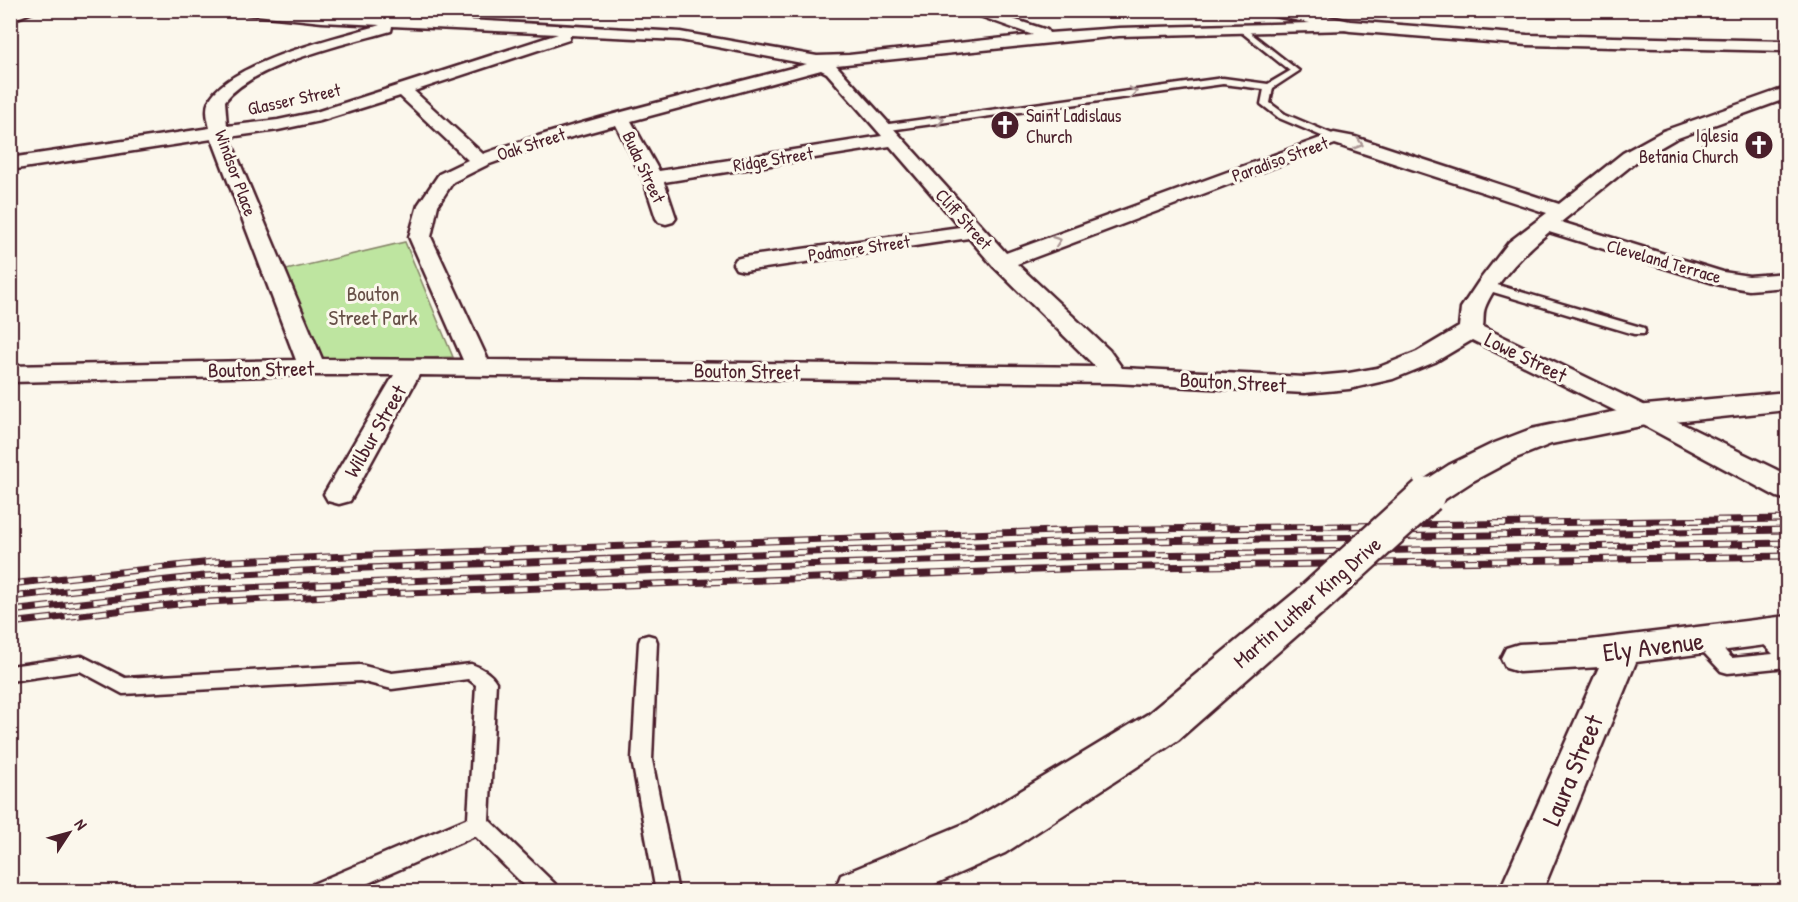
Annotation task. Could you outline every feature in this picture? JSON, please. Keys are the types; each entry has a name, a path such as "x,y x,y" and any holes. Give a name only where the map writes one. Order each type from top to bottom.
{"main road":[{"path":"1270,10 1350,26 1551,42 1788,46"},
{"name":"Martin Luther King Drive","path":"859,891 988,837 1163,727 1313,599 1427,495 1461,473 1504,451 1542,436 1646,415 1788,401"}],"street":[{"path":"10,17 32,10"},
{"path":"248,10 404,23 576,30 708,39 819,62 1053,37 1147,31 1350,26"},
{"path":"404,23 439,10"},
{"path":"969,10 1053,37"},
{"path":"612,32 630,18"},
{"name":"Windsor Place","path":"312,368 219,134 216,102 225,88 243,76 277,62 404,23"},
{"name":"Glasser Street","path":"10,164 160,140 219,134 320,116 576,30"},
{"name":"Oak Street","path":"479,368 420,237 428,205 446,178 480,161 540,140 819,62"},
{"name":"Cliff Street","path":"819,62 833,70 1002,262 1100,355 1114,375"},
{"path":"402,89 480,161"},
{"name":"Lowe Street","path":"1788,92 1654,142 1630,157 1517,247 1473,308 1472,330 1646,415 1788,490"},
{"path":"1750,106 1778,115"},
{"name":"Buda Street","path":"620,117 653,178 666,218"},
{"name":"Ridge Street","path":"653,178 888,134"},
{"name":"Paradiso Street","path":"1002,262 1334,138 1349,141 1552,217"},
{"name":"Cleveland Terrace","path":"1552,217 1720,278 1749,283 1788,280"},
{"name":"Podmore Street","path":"744,264 974,231"},
{"name":"Bouton Street","path":"10,374 312,368 479,368 1114,375 1305,385 1349,381 1383,374 1426,357 1472,330"},
{"name":"Wilbur Street","path":"339,494 410,369"},
{"name":"Ely Avenue","path":"1518,658 1582,655 1774,630"},
{"name":"Laura Street","path":"1520,891 1624,649"}],"lane":[{"path":"888,134 1223,81 1269,87 1295,71 1243,29"},
{"path":"1269,87 1265,104 1282,116 1334,138"},
{"path":"1487,286 1639,331"},
{"path":"1701,639 1728,666 1788,659 1774,630"},
{"path":"648,642 642,760 667,891"},
{"path":"10,674 82,663 123,686 360,673 392,681 471,671 486,682 478,824 547,891"},
{"path":"321,891 478,824"}],"green space":[{"name":"Bouton Street Park","path":"405,242 453,357 323,362 286,270"}],"railway":[{"path":"10,584 212,562 371,555 1084,530 1788,519"},
{"path":"10,597 204,576 365,568 1087,542 1788,530"},
{"path":"10,611 196,590 733,567 1091,556 1788,543"},
{"path":"10,623 187,603 350,595 1092,568 1788,556"}],"place":[{"name":"Saint Ladislaus Church","path":"1005,125"},
{"name":"Iglesia Betania Church","path":"1759,145"}]}
